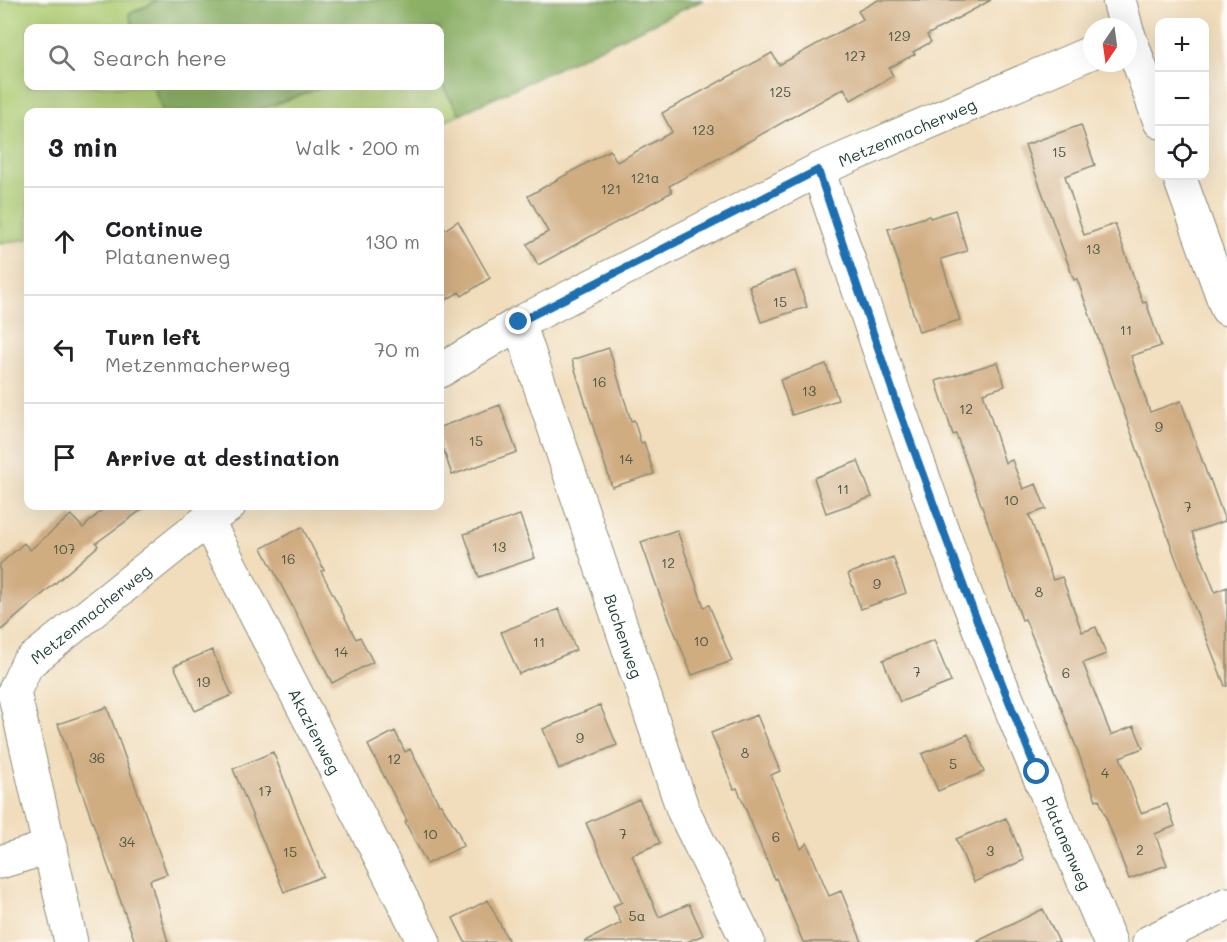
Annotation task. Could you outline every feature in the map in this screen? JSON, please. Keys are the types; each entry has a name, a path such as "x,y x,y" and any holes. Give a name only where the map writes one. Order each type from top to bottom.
{"street":[{"path":"1119,0 1124,18"},
{"name":"Metzenmacherweg","path":"444,369 519,322 818,170 1083,56"},
{"path":"1137,59 1155,108"},
{"name":"Platanenweg","path":"818,170 897,404 965,590 1037,772 1110,942"},
{"path":"1180,180 1227,309"},
{"name":"Buchenweg","path":"519,322 683,810 748,942"},
{"name":"Metzenmacherweg","path":"71,942 14,692 27,664 218,513"},
{"name":"Akazienweg","path":"218,513 424,942"},
{"path":"0,862 50,847"},
{"path":"1149,942 1227,904"}],"green space":[{"path":"0,0 159,0 129,14 133,24 24,24 24,90 155,90 161,108 24,108 24,240 0,243"},
{"path":"159,0 703,0 460,114 444,88 444,24 133,24 129,14"},
{"path":"444,88 460,114 444,121 444,108 264,108 315,90"},
{"path":"155,90 315,90 264,108 161,108"}],"building":[{"path":"878,0 991,0 927,35 931,42 889,68 893,76 851,100 844,88 669,186 672,192 538,265 527,244 548,232 528,196 610,150 617,162 672,132 662,113 772,53 779,65 863,19 858,11"},
{"path":"1081,125 1095,165 1065,176 1084,235 1115,224 1161,346 1131,356 1150,412 1181,401 1225,521 1192,532 1215,592 1227,587 1227,686 1225,686 1174,554 1077,279 1074,280 1025,145"},
{"path":"955,210 967,251 941,259 960,320 919,332 888,229"},
{"path":"458,221 490,278 462,296 459,292 444,301 444,230"},
{"path":"795,271 807,307 761,322 749,286"},
{"path":"609,348 631,421 634,420 641,443 644,442 654,474 612,487 572,360"},
{"path":"998,362 1005,386 983,393 1005,463 1012,460 1023,489 1036,484 1046,509 1029,515 1053,580 1062,577 1082,632 1096,627 1106,654 1083,663 1111,735 1134,726 1143,748 1120,757 1141,813 1167,804 1175,826 1155,834 1167,865 1129,879 1099,799 1096,800 1025,619 1022,620 956,434 953,435 936,381"},
{"path":"826,364 838,400 792,415 780,380"},
{"path":"500,405 517,452 452,475 444,451 444,426"},
{"path":"858,461 872,497 826,513 814,478"},
{"path":"102,510 141,510 96,543 98,546 0,631 0,564 24,543 30,550 71,515 83,528"},
{"path":"520,515 535,558 479,577 464,534"},
{"path":"302,527 324,570 321,571 356,639 360,637 373,662 332,683 262,548"},
{"path":"677,530 704,607 709,605 732,661 692,675 641,542"},
{"path":"893,557 906,593 861,609 848,574"},
{"path":"559,609 576,650 519,674 501,632"},
{"path":"934,640 951,682 900,702 883,660"},
{"path":"212,650 232,695 195,711 174,666"},
{"path":"600,705 617,745 559,769 543,729"},
{"path":"107,707 167,874 150,880 168,942 135,942 58,724"},
{"path":"757,715 780,771 771,775 801,849 807,843 829,896 841,891 862,942 803,942 711,733"},
{"path":"395,731 405,752 410,749 439,804 458,832 463,846 427,864 368,745"},
{"path":"968,734 984,772 938,791 922,754"},
{"path":"273,752 323,876 284,892 233,769"},
{"path":"639,799 660,843 632,855 659,917 689,904 703,935 687,942 584,942 621,923 613,906 622,902 586,823"},
{"path":"1006,818 1024,860 974,882 956,839"},
{"path":"488,900 509,942 465,942 453,918"},
{"path":"1043,909 1059,942 976,942"}],"route":[{"path":"519,322 818,170 897,404 965,590 1037,772"}]}
